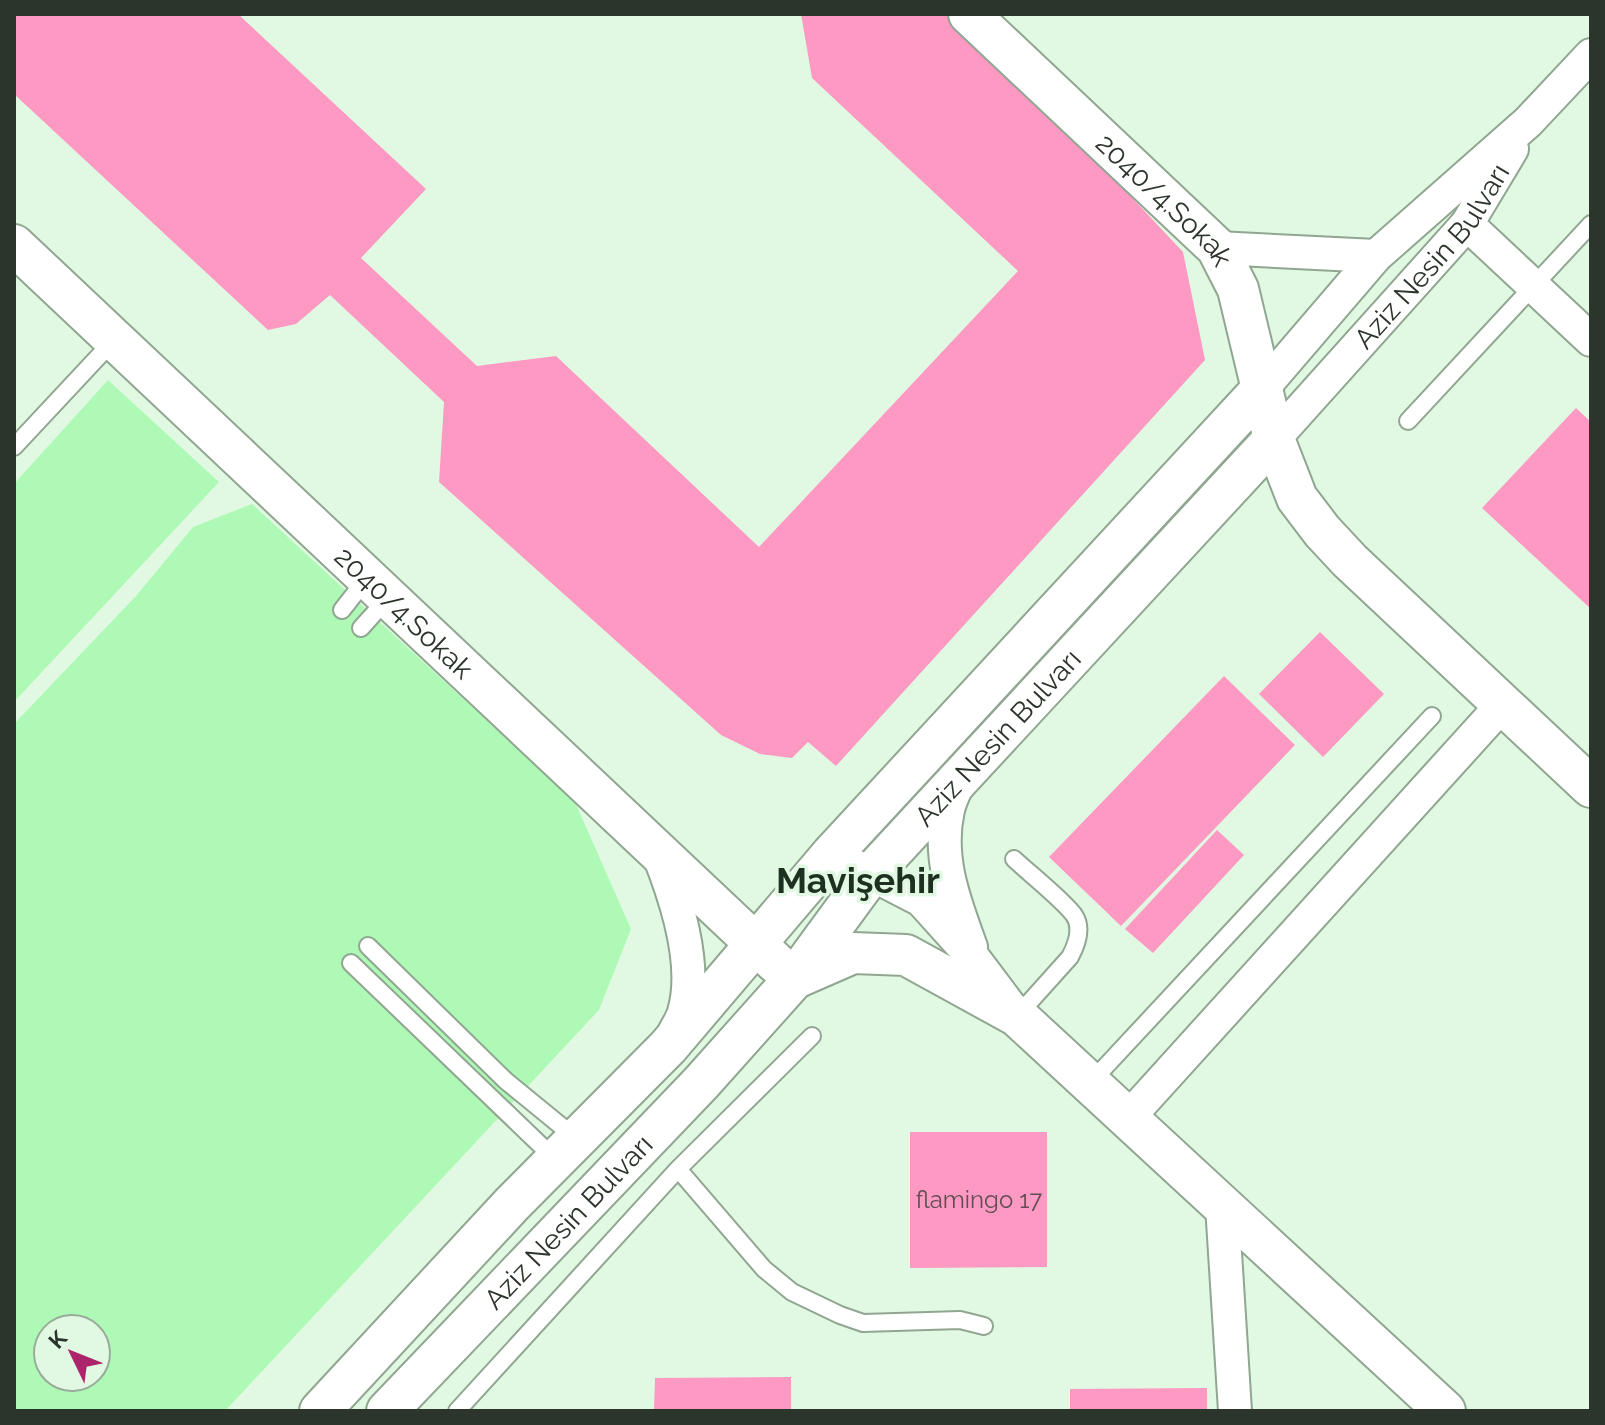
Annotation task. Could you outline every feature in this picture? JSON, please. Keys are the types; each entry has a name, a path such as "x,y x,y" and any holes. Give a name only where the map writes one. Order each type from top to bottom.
{"street":[{"name":"2040/4.Sokak","path":"969,14 1217,248 1238,289 1274,439 1297,498 1322,531 1350,561 1591,787"},
{"name":"Aziz Nesin Bulvarı","path":"320,1411 566,1149 668,1047 832,854 1262,389 1376,256 1528,122 1591,55"},
{"name":"Aziz Nesin Bulvarı","path":"387,1411 701,1083 794,979 871,874 1274,439 1467,224 1528,122"},
{"path":"1467,224 1591,340"},
{"name":"2040/4.Sokak","path":"14,245 794,979"},
{"path":"1217,248 1376,256"},
{"path":"1128,1118 1503,704"},
{"path":"961,777 948,809 945,855 951,892 976,961"},
{"path":"658,853 672,888 688,959 684,1012 668,1047"},
{"path":"832,854 921,900 976,961 1017,1016 1445,1411"},
{"path":"794,979 853,953 906,955 1017,1016"},
{"path":"1222,1205 1235,1411"}],"lane":[{"path":"1408,421 1591,224"},
{"path":"14,447 115,339"},
{"path":"342,610 378,588"},
{"path":"361,628 378,588"},
{"path":"1090,1084 1432,716"},
{"path":"1014,859 1074,915 1078,934 1070,957 1017,1016"},
{"path":"368,946 506,1081 566,1149"},
{"path":"351,963 566,1149"},
{"path":"457,1411 678,1169 812,1036"},
{"path":"678,1169 764,1269 792,1292 863,1323 960,1320 984,1326"}],"green space":[{"path":"108,380 219,482 14,702 14,484"},
{"path":"252,504 575,802 631,929 599,1010 225,1411 14,1411 14,724 136,596 193,527"}],"building":[{"path":"14,14 238,14 426,189 361,258 477,366 556,356 759,547 1018,271 812,78 801,14 945,14 1091,154 1183,252 1205,360 836,766 808,742 792,758 760,754 721,735 439,482 444,402 330,295 296,324 268,330 14,94"},
{"path":"1576,408 1591,422 1591,609 1482,508"},
{"path":"1320,632 1384,694 1323,757 1259,694"},
{"path":"1224,676 1295,745 1121,926 1049,857"},
{"path":"1217,830 1244,855 1153,953 1125,929"},
{"path":"910,1132 1047,1132 1047,1267 910,1268"},
{"path":"791,1377 791,1411 654,1411 655,1378"},
{"path":"1207,1388 1207,1411 1070,1411 1070,1389"}],"district":[{"name":"Mavişehir","path":"858,880"}]}
